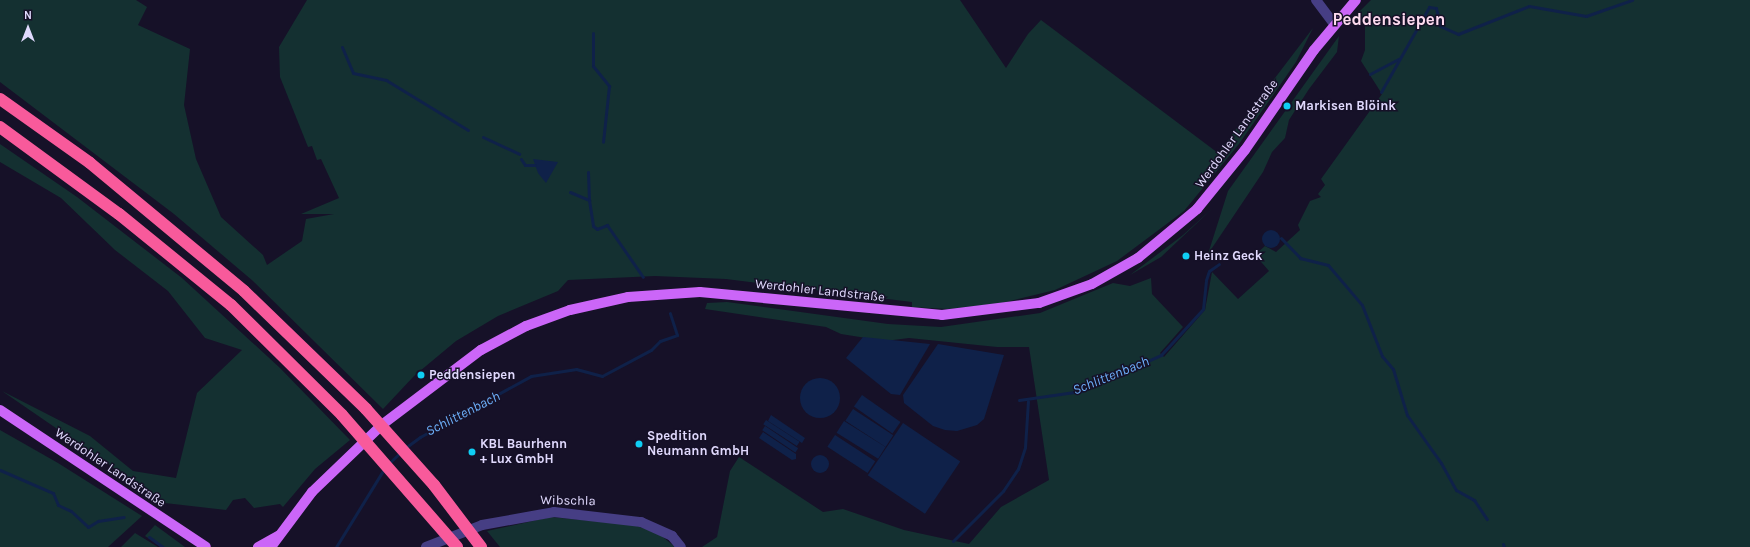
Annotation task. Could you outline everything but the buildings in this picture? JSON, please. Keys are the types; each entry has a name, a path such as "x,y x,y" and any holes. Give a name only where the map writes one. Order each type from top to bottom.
{"highway":[{"path":"0,99 102,172 244,291 366,409 434,485 481,547"},
{"path":"0,127 119,214 232,305 342,415 457,547"}],"main road":[{"name":"Werdohler Landstraße","path":"271,547 312,492 350,452 424,393 502,338 570,310 628,297 700,292 942,315 1039,303 1092,284 1138,258 1197,209 1245,150 1334,24 1356,0"},
{"name":"Werdohler Landstraße","path":"0,410 206,547"},
{"path":"258,547 278,536"}],"street":[{"path":"1316,0 1334,24"},
{"name":"Wibschla","path":"426,547 482,525 554,512 641,522 672,536 681,547"}],"green space":[{"path":"0,0 136,0 147,7 138,25 190,49 184,105 196,159 221,217 263,255 267,265 302,241 306,219 334,214 301,214 339,198 321,159 317,160 312,146 308,147 280,77 279,47 307,0 960,0 1006,68 1028,34 1041,20 1218,153 1313,28 1296,62 1239,144 1184,211 1117,261 1055,290 1002,303 948,309 912,307 912,302 726,279 655,276 568,280 558,291 498,316 456,341 414,376 383,409 253,281 174,214 0,82"},
{"path":"1371,0 1750,0 1750,547 702,547 717,537 730,471 739,457 823,512 843,509 904,530 969,544 1001,507 1049,480 1029,347 997,347 909,338 885,341 841,334 826,327 705,309 707,303 727,302 888,324 941,327 1040,313 1113,283 1130,286 1151,278 1152,294 1183,327 1160,353 1164,357 1205,310 1212,272 1238,299 1269,271 1255,255 1265,246 1276,252 1300,230 1298,225 1310,201 1321,197 1318,194 1325,185 1321,179 1382,94 1361,61 1365,50 1365,25 1353,18"},
{"path":"1339,36 1337,52 1309,89 1289,120 1285,138 1272,152 1263,172 1208,254 1228,191"},
{"path":"0,144 77,197 182,278 280,368 350,440 315,469 283,507 280,504 254,508 245,498 233,500 226,510 165,503 2,391 90,436 133,471 176,478 197,393 242,350 205,338 168,291 115,250 61,198 0,162"},
{"path":"1213,208 1161,257 1130,275 1183,235"},
{"path":"0,430 58,463 142,516 108,547 0,547"},
{"path":"551,517 634,525 658,533 675,547 500,547 487,531"},
{"path":"155,525 185,547 162,547 145,536"},
{"path":"135,533 153,544 158,547 121,547"}],"water":[{"path":"533,159 558,162 546,183 538,173"},
{"path":"1271,230 1277,233 1280,239 1277,245 1271,248 1265,245 1262,239 1265,233"},
{"path":"863,337 930,344 900,395 891,394 846,358"},
{"path":"938,344 1004,355 984,419 977,425 957,431 945,430 933,426 904,403 903,395"},
{"path":"820,378 828,380 834,384 838,390 840,398 838,406 834,412 828,416 820,418 812,416 806,412 802,406 800,398 802,390 806,384 812,380"},
{"path":"862,395 901,422 892,433 854,406"},
{"path":"853,409 893,435 886,447 845,421"},
{"path":"771,415 805,438 802,443 768,421"},
{"path":"766,420 800,442 797,446 763,424"},
{"path":"844,421 886,447 878,459 837,433"},
{"path":"903,423 960,462 925,514 868,475"},
{"path":"765,426 798,448 795,453 762,430"},
{"path":"763,432 796,454 796,459 792,460 759,438"},
{"path":"835,435 875,461 868,473 827,447"},
{"path":"816,455 824,455 829,460 827,471 824,473 816,473 811,468 811,460"}],"waterway":[{"name":"Schlittenbach","path":"1381,92 1429,7 1436,8 1440,26 1458,34 1529,6 1586,16 1632,0"},
{"path":"593,33 593,66 609,86 603,142"},
{"path":"342,47 353,73 386,80 468,130"},
{"path":"1370,74 1398,59"},
{"path":"483,137 519,154"},
{"path":"521,159 525,165 535,165"},
{"path":"588,172 589,200"},
{"path":"570,192 589,200 593,226 597,229 607,225 643,277"},
{"path":"1281,238 1300,258 1328,265 1362,305 1382,356 1393,369 1407,415 1441,463 1456,490 1474,500 1487,519"},
{"name":"Schlittenbach","path":"1019,400 1081,391 1161,355 1203,309 1206,280 1209,271 1219,264"},
{"name":"Schlittenbach","path":"405,448 420,437 531,376 576,369 602,376 651,350 660,341 677,335 670,313"},
{"path":"953,541 1003,491 1018,469 1025,447 1028,401"},
{"name":"Schlittenbach","path":"388,464 401,452"},
{"name":"Schlittenbach","path":"336,547 384,469"},
{"path":"0,470 53,493 58,505 71,511 88,527 98,521 124,517"},
{"path":"149,537 163,547"}],"place":[{"name":"Markisen Blöink","path":"1287,106"},
{"name":"Heinz Geck","path":"1186,256"},
{"name":"Peddensiepen","path":"421,375"},
{"name":"Spedition Neumann GmbH","path":"639,444"},
{"name":"KBL Baurhenn + Lux GmbH","path":"472,452"}],"district":[{"name":"Peddensiepen","path":"1389,20"}]}
